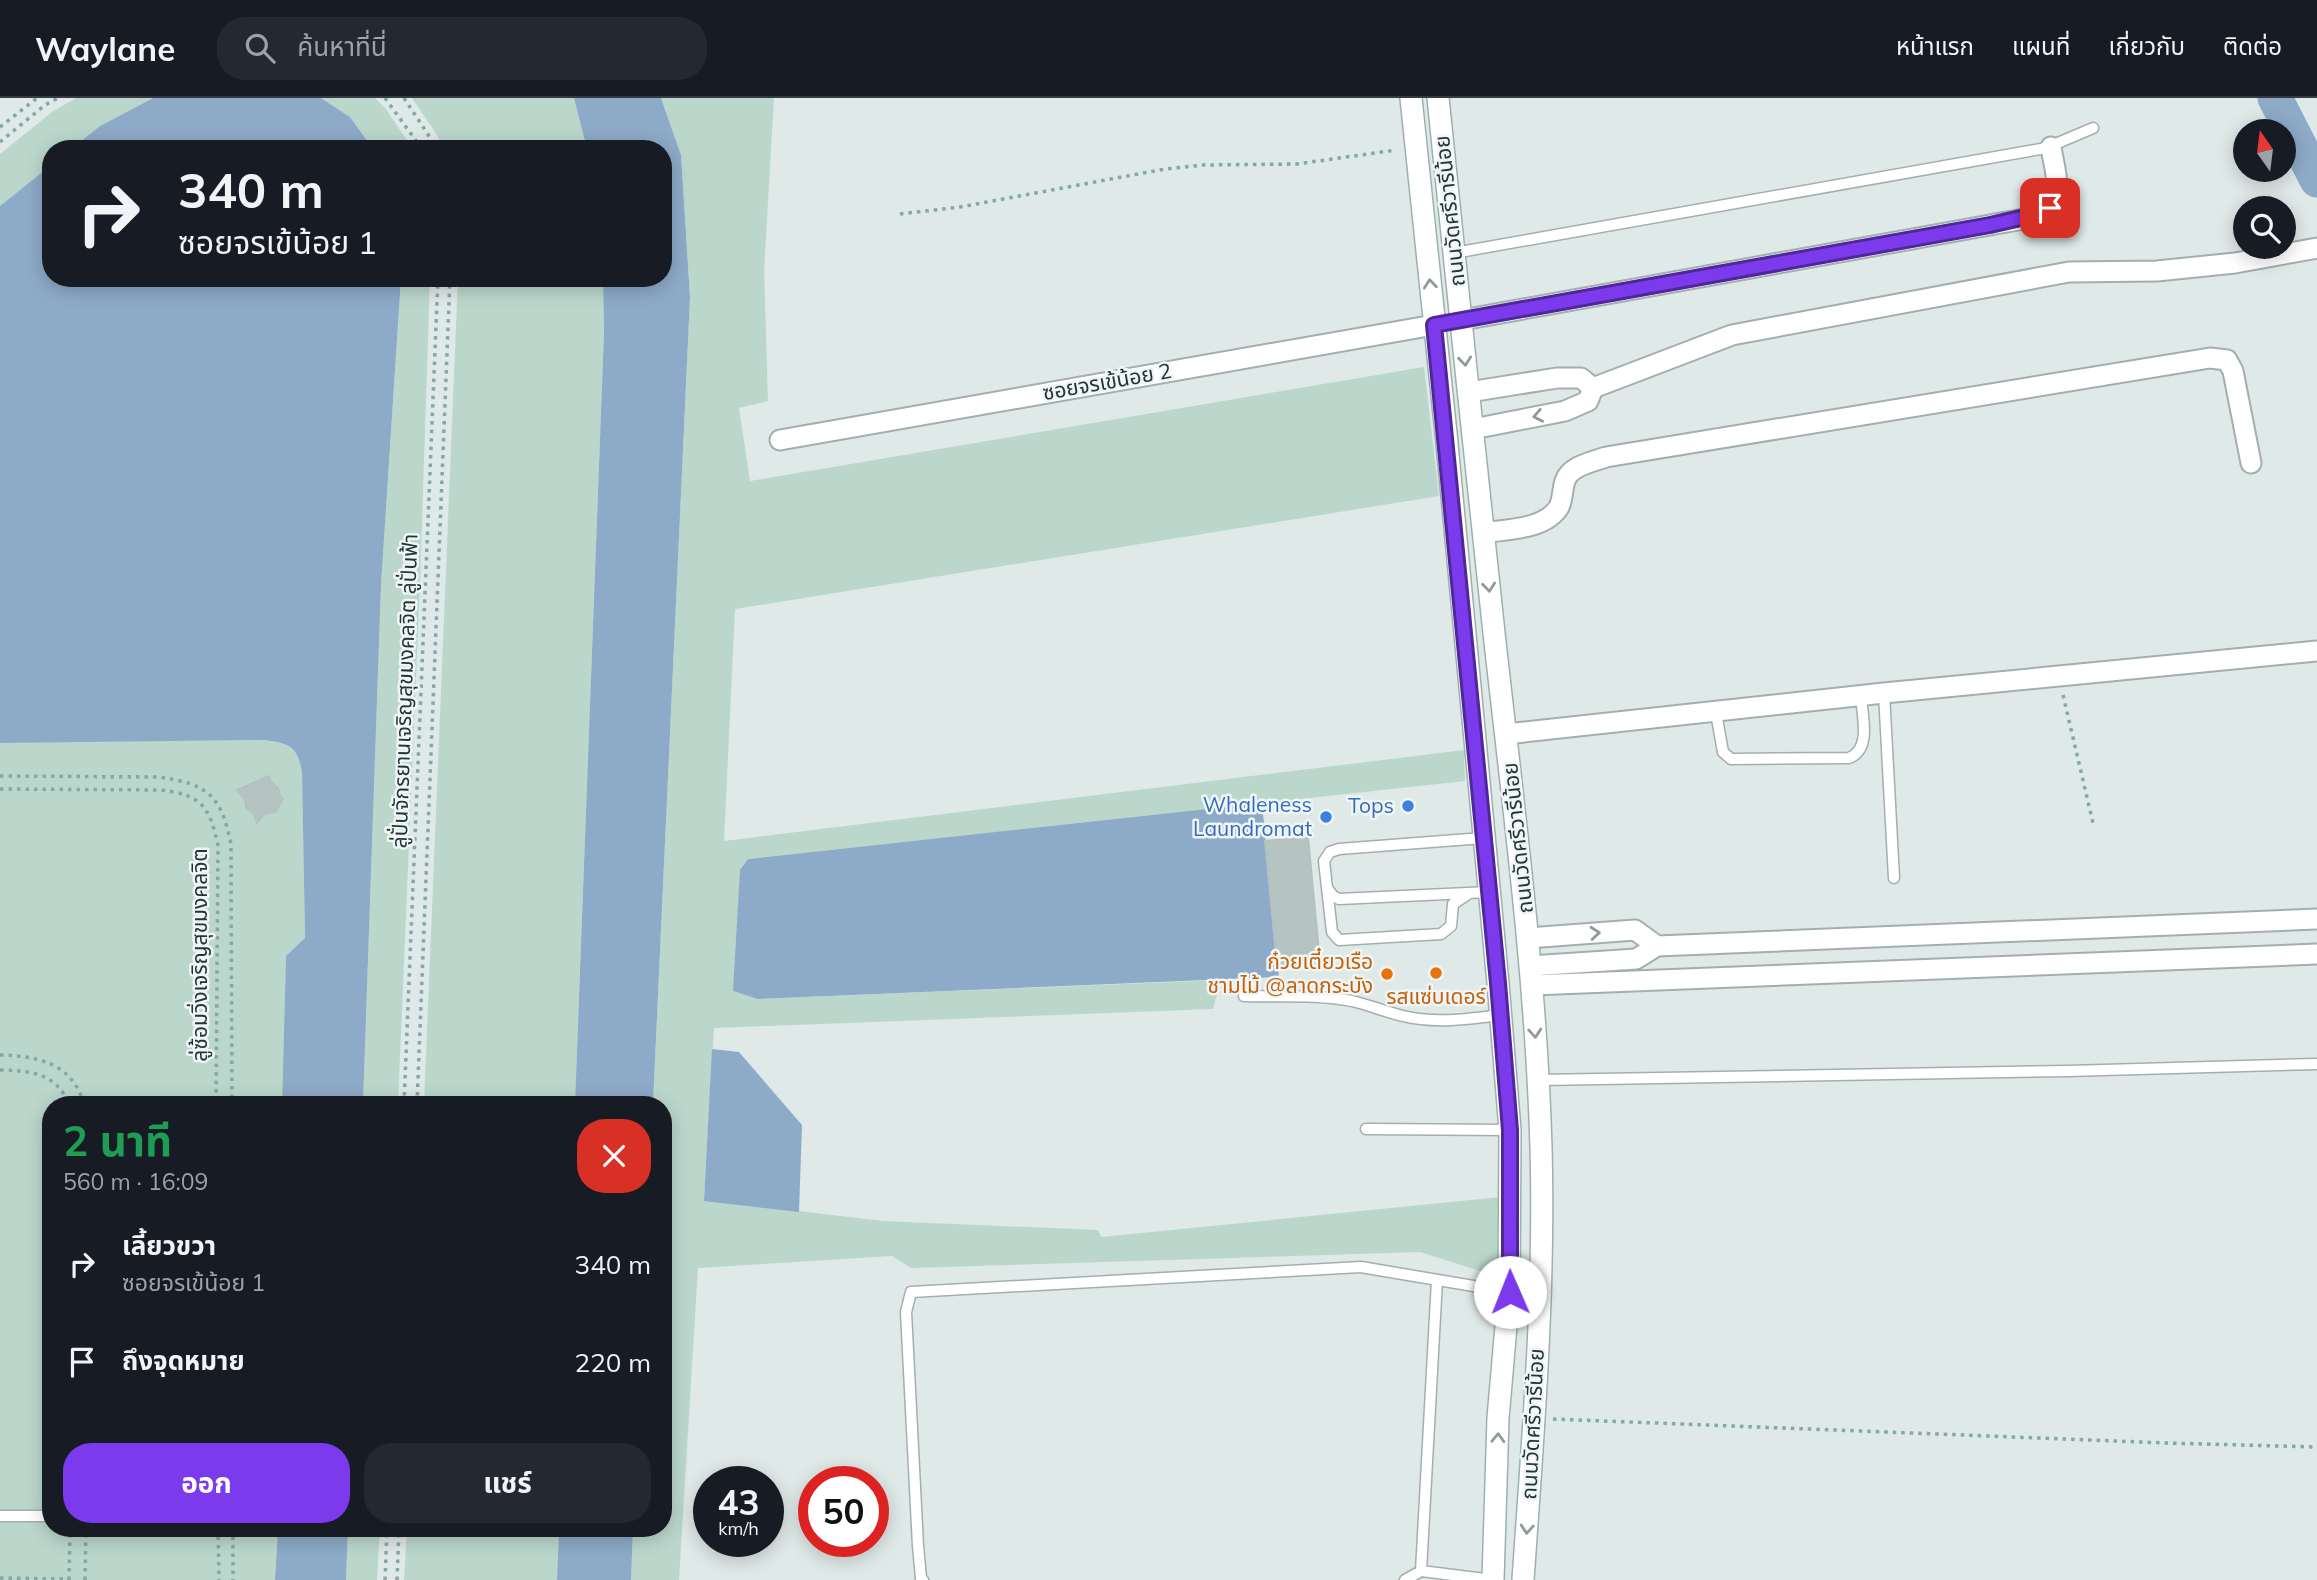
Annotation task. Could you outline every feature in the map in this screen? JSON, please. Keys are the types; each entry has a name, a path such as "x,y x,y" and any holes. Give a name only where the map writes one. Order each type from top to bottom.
{"main road":[{"name":"ถนนวัดศรีวารีน้อย","path":"1411,98 1483,838 1479,893 1494,941 1510,1130 1510,1292 1498,1418 1493,1580"},
{"name":"ถนนวัดศรีวารีน้อย","path":"1438,98 1483,533 1524,886 1538,1080 1542,1230 1534,1418 1523,1580"},
{"path":"1434,325 1462,320"},
{"path":"1494,941 1528,939"},
{"path":"1497,970 1531,975"}],"street":[{"path":"1462,320 1990,225 2043,213 2055,202 2057,190 2051,147"},
{"path":"1473,429 1565,411 1588,401 1593,388 1732,335 2069,272 2157,271 2235,263 2317,248"},
{"name":"ซอยจรเข้น้อย 2","path":"780,440 1434,325"},
{"path":"1483,533 1543,521 1558,509 1565,479 1573,470 1605,457 2210,358 2227,360 2234,371 2251,463"},
{"path":"1469,392 1557,378 1581,378 1593,388"},
{"path":"1506,734 1884,693 2317,651"},
{"path":"1531,975 1636,959 1657,946 2317,919"},
{"path":"1528,939 1635,930 1657,946"},
{"path":"1531,975 2317,954"}],"lane":[{"path":"1454,253 2051,147 2093,128"},
{"path":"1884,693 1894,878"},
{"path":"1716,713 1723,752 1731,759 1849,758 1858,755 1864,744 1861,696"},
{"path":"1479,893 1453,904 1451,926 1441,934 1339,940 1332,932 1324,861 1330,852 1339,849 1483,838"},
{"path":"1326,887 1339,899 1479,893"},
{"path":"1244,996 1334,999 1406,1017 1433,1020 1500,1015"},
{"path":"1538,1080 2054,1072 2317,1064"},
{"path":"1366,1129 1510,1130"},
{"path":"923,1580 920,1578 906,1312 911,1292 1362,1267 1510,1292"},
{"path":"1421,1571 1437,1280"},
{"path":"0,1516 42,1516"},
{"path":"1405,1580 1421,1571 1493,1580"}],"path":[{"path":"0,127 37,98"},
{"path":"0,142 45,105 58,98"},
{"path":"385,98 415,140"},
{"path":"404,98 432,140"},
{"path":"901,214 960,207 1165,169 1203,165 1297,164 1416,147"},
{"name":"ลู่ปั่นจักรยานเจริญสุขมงคลจิต ลู่ปั่นฟ้า","path":"404,1096 438,287"},
{"path":"416,1096 450,287"},
{"path":"2058,676 2093,823"},
{"path":"0,776 159,777 184,780 205,790 219,804 227,820 231,844 232,1096"},
{"name":"ลู่ซ้อมวิ่งเจริญสุขมงคลจิต","path":"0,789 162,790 184,793 197,801 208,813 218,845 216,1096"},
{"path":"0,1055 36,1057 55,1065 74,1083 80,1096"},
{"path":"0,1070 33,1072 46,1077 58,1085 64,1096"},
{"path":"1534,1418 2317,1447"},
{"path":"0,1578 69,1580 70,1537"},
{"path":"85,1580 86,1537"},
{"path":"218,1537 219,1580"},
{"path":"233,1537 233,1580"},
{"path":"385,1580 387,1537"},
{"path":"397,1580 399,1537"}],"green space":[{"path":"76,98 153,98 100,126 82,140 42,140 42,172 0,206 0,154 52,112"},
{"path":"321,98 375,98 407,140 367,140 350,117"},
{"path":"412,98 574,98 585,140 439,140"},
{"path":"661,98 774,98 764,271 768,401 739,408 750,481 1424,367 1439,496 735,609 724,841 1464,750 1465,781 748,859 758,999 1221,980 1213,1009 714,1028 704,1200 883,1221 1098,1230 1101,1237 1501,1197 1499,1277 1420,1252 911,1268 892,1256 698,1268 679,1580 631,1580 633,1537 672,1537 672,1096 653,1096 690,297 681,155"},
{"path":"400,287 430,287 398,1096 363,1096 381,585"},
{"path":"458,287 603,287 604,332 575,1096 424,1096"},
{"path":"263,740 286,745 295,751 298,757 302,773 305,938 286,957 282,1096 42,1096 42,1537 277,1537 275,1580 0,1580 0,742"},
{"path":"348,1537 379,1537 377,1580 346,1580"},
{"path":"406,1537 559,1537 557,1580 404,1580"}],"water":[{"path":"153,98 321,98 350,117 367,140 82,140 100,126"},
{"path":"574,98 661,98 681,155 690,297 653,1096 575,1096 604,332 603,287 672,287 672,140 585,140"},
{"path":"42,172 42,287 400,287 381,585 363,1096 282,1096 286,956 305,938 302,773 295,751 286,745 263,740 0,743 0,206"},
{"path":"1262,803 1279,977 758,999 733,991 740,870 748,859"},
{"path":"712,1049 739,1052 802,1125 799,1212 704,1201"},
{"path":"277,1537 348,1537 346,1580 275,1580"},
{"path":"559,1537 633,1537 631,1580 557,1580"}],"building":[{"path":"269,776 283,799 275,812 264,814 257,823 253,813 246,808 245,799 237,790"},
{"path":"1308,837 1320,962 1277,966 1265,841"}],"waterway":[{"path":"2275,98 2317,180"}],"place":[{"name":"Tops","path":"1408,806"},
{"name":"Whaleness Laundromat","path":"1326,817"},
{"name":"รสแซ่บเดอร์","path":"1436,973"},
{"name":"ก๋วยเตี๋ยวเรือ ชามไม้ @ลาดกระบัง","path":"1387,974"}],"route":[{"path":"1510,1292 1510,1130 1434,325 1990,225 2043,213 2050,208"}]}
